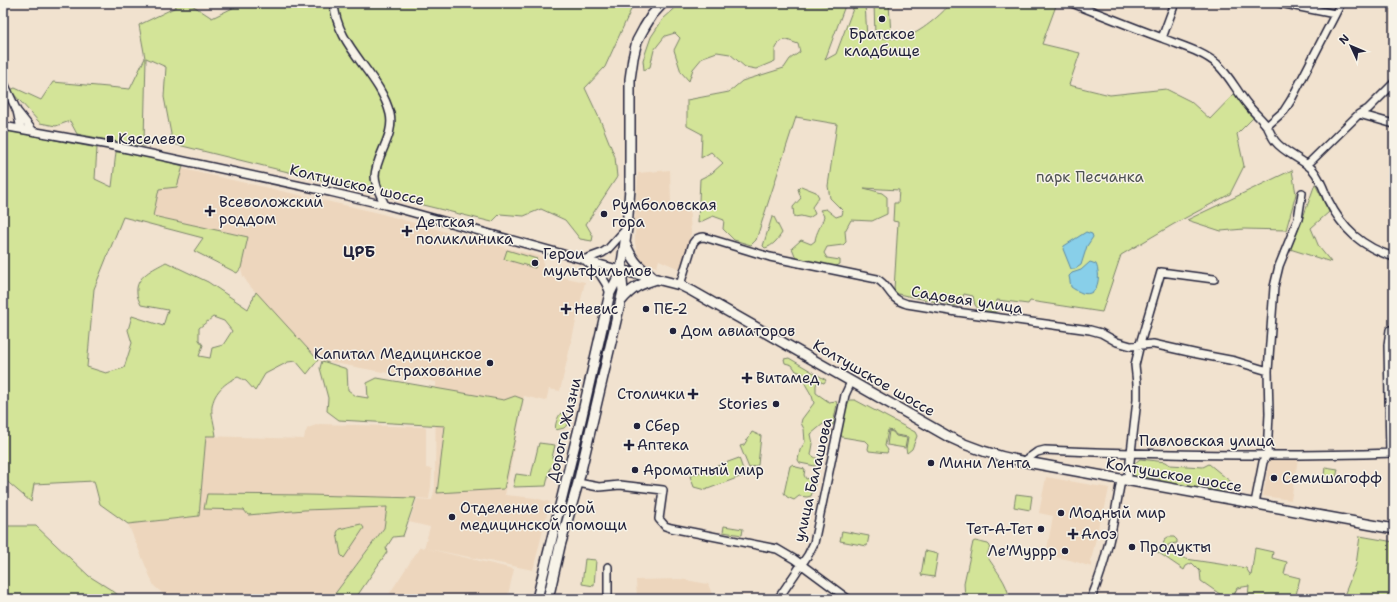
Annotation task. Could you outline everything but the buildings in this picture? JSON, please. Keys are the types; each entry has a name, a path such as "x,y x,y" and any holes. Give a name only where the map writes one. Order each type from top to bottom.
{"main road":[{"name":"Дорога Жизни","path":"548,599 560,546 578,483 623,291 621,270 627,228 630,188 630,79 633,58 637,41 644,28 652,15 663,3"},
{"path":"625,242 631,257 636,264 643,270 659,279"},
{"name":"Дорога Жизни","path":"537,599 575,447 610,293 621,270"},
{"name":"Колтушское шоссе","path":"621,270 659,279 680,286 731,312 851,382 958,441 1000,456 1023,462 1394,529"},
{"path":"621,301 636,286 659,279"}],"street":[{"path":"334,3 337,17 350,49 378,86 386,100 390,116 390,130 375,175 377,189 385,205"},
{"path":"1072,3 1200,54 1218,65 1247,104 1267,126 1275,141 1286,152 1313,170 1319,178 1335,213 1346,229 1357,239 1394,257"},
{"path":"1162,38 1175,3"},
{"path":"1280,3 1335,14"},
{"path":"1267,126 1284,111 1291,100 1341,3"},
{"path":"3,81 17,111 21,129"},
{"path":"1307,165 1358,114 1368,109 1394,83"},
{"path":"17,111 33,131"},
{"path":"1358,114 1394,124"},
{"name":"Колтушское шоссе","path":"3,126 109,144 330,192 385,205 621,270"},
{"path":"1255,503 1263,462 1267,455 1269,414 1268,371 1274,287 1279,266 1298,219 1302,193"},
{"path":"583,260 602,254 627,228"},
{"name":"Садовая улица","path":"680,286 693,243 699,237 704,237 770,257 877,279 884,284 892,296 900,302 907,304 1090,330 1101,333 1117,342 1130,346 1153,344 1234,361 1268,371"},
{"path":"583,260 600,274 610,293"},
{"path":"1091,599 1100,577 1108,547 1121,480 1128,475 1137,400 1135,365 1161,272 1214,279"},
{"path":"1390,330 1388,346 1392,453"},
{"name":"улица Балашова","path":"778,599 814,543 844,395 851,382"},
{"name":"Павловская улица","path":"1023,462 1037,452 1045,450 1131,454 1267,455 1392,453"},
{"path":"578,483 599,487 620,485 663,490 659,519 665,526 777,549 784,552 848,599"},
{"path":"608,567 608,599"}],"shaded area":[{"path":"165,165 375,212 543,257 543,273 585,282 560,391 549,389 546,401 524,396 505,495 535,498 550,502 533,570 424,548 430,527 409,522 417,499 432,500 435,487 436,382 318,360 249,285 243,276 241,268 248,237 153,216"},
{"path":"670,170 671,203 689,203 691,233 682,270 659,260 657,267 644,263 638,255 635,243 638,173"},
{"path":"319,424 426,427 426,468 432,469 429,499 416,498 387,507 384,528 331,599 169,599 154,586 128,524 199,516 206,436 304,439 308,428"},
{"path":"1270,459 1298,459 1291,500 1263,496"},
{"path":"1046,477 1109,488 1103,517 1100,519 1091,561 1092,567 1070,560 1046,555 1053,516 1039,513"},
{"path":"420,547 514,569 507,599 386,599"},
{"path":"680,579 708,584 714,599 637,599 636,580"}],"green space":[{"path":"175,3 193,3 192,5 212,18 243,3 634,3 605,67 585,88 615,157 617,177 586,224 593,236 592,241 580,239 565,220 541,209 524,216 500,214 492,222 170,143 171,134 164,97 166,67 146,58 145,146 77,134 70,121 56,126 40,123 10,90 15,88 41,100 53,82 130,89 145,58 139,25 176,7"},
{"name":"парк Песчанка","path":"681,3 812,3 833,7 834,3 846,3 825,60 836,54 856,3 865,3 867,38 896,38 905,37 917,32 942,13 951,3 1057,3 1042,44 1080,53 1069,85 1110,95 1166,89 1190,101 1210,119 1236,92 1253,118 1237,134 1244,166 1230,194 1121,255 1102,312 1030,301 1028,304 997,300 996,312 979,310 975,305 973,296 964,294 961,302 956,306 898,294 894,290 898,222 893,221 894,203 898,203 899,190 864,188 882,193 887,197 887,214 872,221 851,220 845,231 846,242 843,245 827,247 824,253 827,258 840,260 840,264 835,267 796,258 792,248 801,240 811,244 815,241 824,216 820,210 826,209 836,217 842,215 843,211 830,198 828,186 837,124 796,117 756,240 751,245 734,240 723,229 724,220 713,216 698,223 700,179 712,173 723,163 711,152 701,158 702,134 687,126 687,100 729,92 742,81 784,68 790,59 800,52 798,44 787,40 780,41 775,50 775,61 756,69 745,67 730,54 717,52 703,57 693,69 689,81 681,72 674,50 680,38 675,33 665,36 654,50 650,67 644,70 643,60 651,37 663,19"},
{"name":"Братское кладбище","path":"874,3 889,3 891,35 875,36"},
{"path":"3,130 97,148 95,179 112,187 116,152 139,154 183,166 177,187 159,189 153,216 248,237 241,268 237,273 194,251 203,238 123,217 94,289 87,367 106,373 124,368 132,343 128,330 132,316 163,326 168,310 141,305 137,296 137,287 139,282 146,274 166,262 208,282 248,309 256,292 318,360 307,374 296,361 288,362 265,374 255,391 246,381 238,377 227,383 215,396 212,414 216,436 206,436 199,516 128,524 100,504 94,481 34,484 31,502 3,478","holes":["213,317 224,321 232,331 223,345 212,348 210,358 199,356 203,345 199,340 199,328"]},
{"path":"1292,170 1296,194 1286,230 1244,229 1221,231 1187,220"},
{"path":"1315,184 1329,212 1311,228 1319,247 1331,262 1290,249"},
{"path":"801,186 816,192 819,197 812,207 815,214 809,218 801,216 794,217 793,207 801,198 798,189"},
{"path":"772,217 774,217 782,233 773,244 765,248 763,246"},
{"path":"507,250 537,259 535,268 504,259"},
{"path":"789,358 826,380 824,383 818,381 816,385 816,393 829,402 836,401 837,404 833,425 823,424 811,434 813,444 811,455 819,460 818,464 815,466 800,463 798,460 800,450 805,442 804,429 801,423 802,419 814,403 812,396 804,382 807,375 796,371 792,365 785,363 784,359"},
{"path":"322,361 347,369 348,390 356,396 368,398 367,383 377,378 504,400 515,396 523,399 504,489 437,493 445,426 339,420 327,411 328,398 320,368"},
{"path":"850,400 855,400 915,432 917,436 912,449 907,453 906,449 908,437 896,435 893,431 888,430 885,446 888,450 887,453 869,451 869,444 866,441 842,437 840,433 845,406"},
{"path":"561,413 567,415 570,422 564,428 556,430 557,421"},
{"path":"889,431 893,432 896,436 907,438 905,448 887,445"},
{"path":"752,432 761,436 758,465 749,468 740,446 744,445"},
{"path":"539,443 555,445 552,458 558,457 556,467 550,468 546,486 513,487 516,474 531,476"},
{"path":"739,458 745,475 705,490 694,487 690,476"},
{"path":"1140,459 1166,462 1170,465 1203,467 1209,464 1231,482 1229,488 1222,492 1162,482 1159,479 1134,476 1132,474 1135,463"},
{"path":"793,464 796,467 805,469 804,475 806,479 814,477 816,481 811,496 799,496 794,500 787,497 784,493 790,466"},
{"path":"1325,467 1338,469 1336,478 1324,476"},
{"path":"207,494 416,498 403,536 393,537 386,548 387,552 355,599 331,599 384,528 387,507 304,510 248,515 244,510 204,509"},
{"path":"1016,494 1032,496 1030,510 1014,507"},
{"path":"361,524 364,528 344,558 341,555 337,533 339,529"},
{"path":"3,526 36,526 89,576 123,599 3,599"},
{"path":"724,526 743,529 742,535 723,532"},
{"path":"842,531 869,536 867,546 840,541"},
{"path":"1360,536 1394,542 1394,599 1343,598 1356,565"},
{"path":"1168,537 1174,537 1177,540 1177,543 1170,544 1167,546 1167,549 1186,559 1246,568 1251,576 1255,548 1273,552 1272,558 1287,562 1284,574 1300,578 1295,599 1248,599 1249,586 1237,588 1234,595 1227,599 1201,581 1200,571 1192,563 1186,566 1184,570 1156,551 1162,547 1165,539"},
{"path":"975,541 988,544 990,546 987,556 1001,576 1007,588 1009,599 965,599 964,583 973,542"},
{"path":"925,551 938,554 934,577 921,575"},
{"path":"585,559 596,560 594,586 582,584"}],"water":[{"path":"1086,232 1092,234 1093,237 1087,246 1081,265 1075,269 1071,269 1063,249 1064,246"},
{"path":"1090,262 1096,264 1098,269 1098,279 1095,289 1088,294 1082,293 1071,287 1069,276 1072,273 1081,270"}],"place":[{"name":"Братское кладбище","path":"882,19"},
{"name":"Кяселево","path":"110,139"},
{"name":"Всеволожский роддом","path":"210,211"},
{"name":"Румболовская гора","path":"604,214"},
{"name":"Детская поликлиника","path":"407,231"},
{"name":"Герои мультфильмов","path":"535,263"},
{"name":"Невис","path":"566,309"},
{"name":"ПЕ-2","path":"646,309"},
{"name":"Дом авиаторов","path":"673,331"},
{"name":"Капитал Медицинское Страхование","path":"490,363"},
{"name":"Витамед","path":"747,378"},
{"name":"Столички","path":"693,394"},
{"name":"Stories","path":"776,404"},
{"name":"Сбер","path":"637,426"},
{"name":"Аптека","path":"629,445"},
{"name":"Мини Лента","path":"931,463"},
{"name":"Ароматный мир","path":"635,470"},
{"name":"Семишагофф","path":"1274,478"},
{"name":"Модный мир","path":"1061,513"},
{"name":"Отделение скорой медицинской помощи","path":"452,517"},
{"name":"Тет-А-Тет","path":"1041,529"},
{"name":"Алоэ","path":"1073,534"},
{"name":"Продукты","path":"1132,547"},
{"name":"Ле'Муррр","path":"1065,551"}],"district":[{"name":"ЦРБ","path":"359,251"}]}
